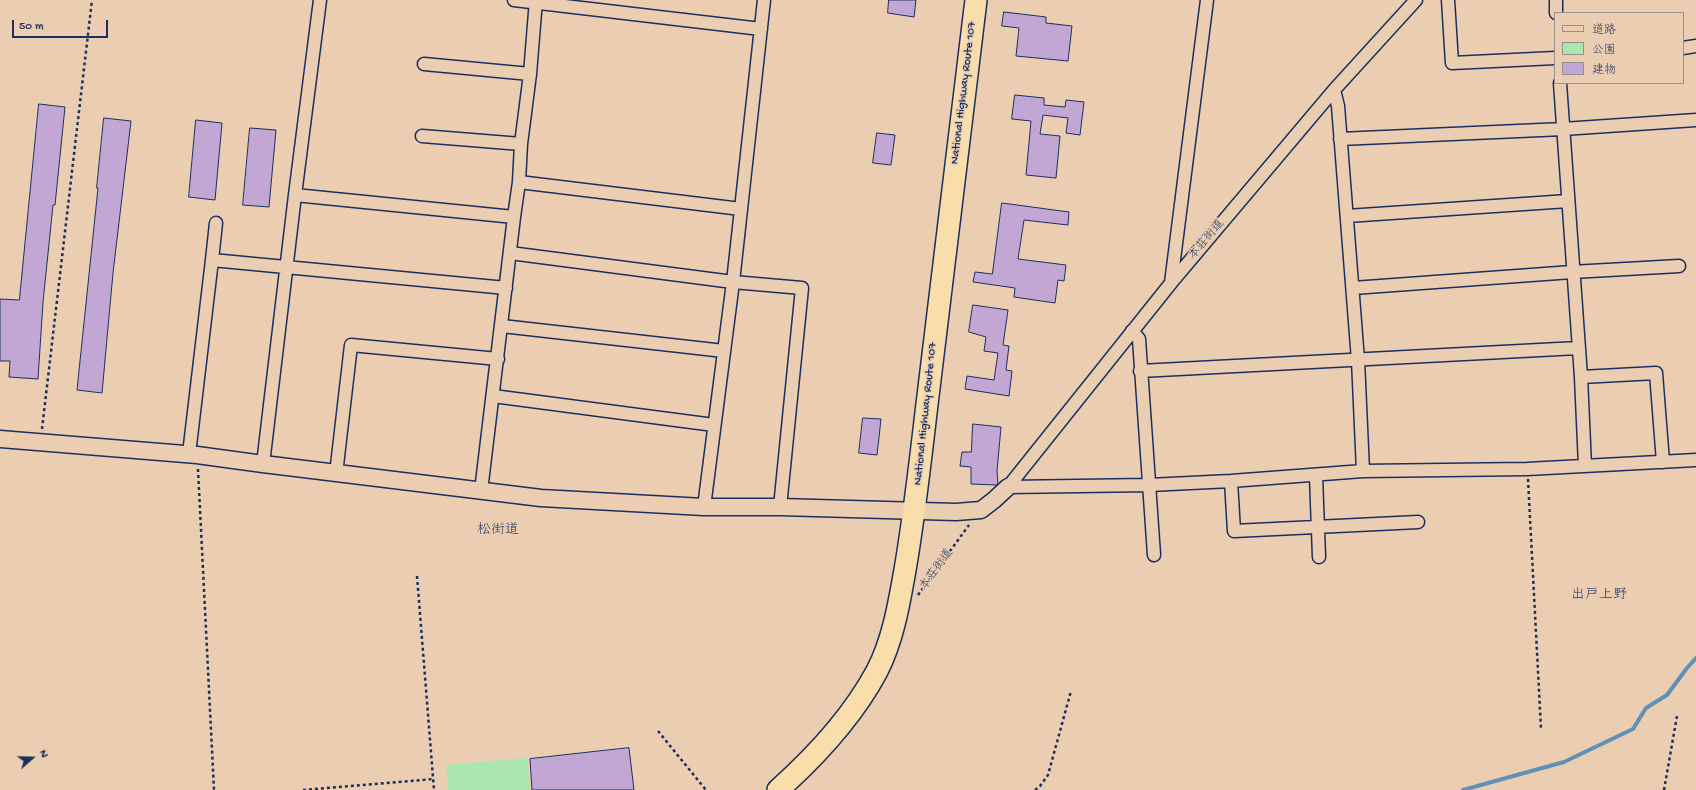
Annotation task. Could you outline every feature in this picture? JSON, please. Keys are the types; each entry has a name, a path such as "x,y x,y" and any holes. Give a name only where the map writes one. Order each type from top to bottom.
{"highway":[{"name":"National Highway Route 107","path":"778,790 822,747 854,706 877,670 893,630 915,510 943,260 976,0"}],"street":[{"path":"263,464 320,0"},
{"path":"514,0 536,1 761,29"},
{"path":"704,507 733,282 764,0"},
{"path":"1171,283 1207,0"},
{"name":"本荘街道","path":"1008,487 1171,283 1334,90 1416,0"},
{"path":"1448,0 1452,64 1554,58"},
{"path":"1556,0 1556,12"},
{"path":"481,491 519,182 521,144 530,74 536,1"},
{"path":"1684,48 1696,46"},
{"path":"424,64 530,74"},
{"path":"1560,84 1572,272 1581,377 1585,466"},
{"path":"1334,90 1338,106 1353,288 1363,472"},
{"path":"1340,139 1564,129 1696,120"},
{"path":"422,136 521,144"},
{"path":"519,182 741,209"},
{"path":"295,195 514,217"},
{"path":"1347,216 1568,201"},
{"path":"193,454 216,222"},
{"path":"510,253 733,282 802,288 780,506"},
{"path":"212,260 506,288"},
{"path":"1353,288 1572,272 1680,266"},
{"path":"502,326 724,351"},
{"path":"1132,331 1139,339 1140,371 1154,555"},
{"path":"336,474 351,345 498,359"},
{"path":"1140,371 1578,348"},
{"path":"1581,377 1656,373 1662,462"},
{"path":"493,396 714,425"},
{"path":"0,439 193,454 336,474 541,498 704,507 780,506 956,512 981,510 1008,487 1149,485 1363,472 1527,469 1696,460"},
{"path":"1316,476 1319,556"},
{"path":"1231,481 1234,531 1418,522"}],"path":[{"path":"41,441 92,0"},
{"path":"193,454 214,790"},
{"path":"1527,469 1541,730"},
{"name":"本荘街道","path":"916,598 981,510"},
{"path":"417,576 434,790"},
{"path":"1035,790 1048,775 1071,691"},
{"path":"1664,790 1677,716"},
{"path":"658,731 706,790"},
{"path":"303,790 433,779"}],"green space":[{"path":"527,758 530,790 448,790 446,765"}],"building":[{"path":"889,0 916,0 914,17 888,13"},
{"path":"1004,12 1046,17 1046,23 1072,26 1068,61 1016,56 1019,28 1002,26"},
{"path":"1015,95 1044,98 1044,105 1065,107 1066,100 1084,102 1080,135 1066,133 1068,118 1043,115 1040,134 1060,136 1056,178 1026,175 1031,121 1012,119"},
{"path":"39,104 65,107 43,302 38,379 9,377 10,361 0,361 0,299 19,300"},
{"path":"104,118 131,121 113,273 102,393 77,390"},
{"path":"196,120 222,123 215,200 189,197"},
{"path":"250,128 276,130 269,207 243,205"},
{"path":"877,133 895,135 891,165 873,163"},
{"path":"1002,203 1069,212 1068,225 1024,220 1018,259 1066,265 1064,281 1058,280 1055,303 1014,297 1015,288 973,282 975,272 992,274"},
{"path":"973,305 1008,310 1003,345 1009,346 1006,370 1012,371 1009,396 965,389 967,376 994,380 998,353 984,351 986,337 969,332"},
{"path":"863,418 881,419 877,455 859,453"},
{"path":"973,424 1001,427 997,471 998,484 996,485 971,484 971,467 960,466 962,452 971,452"},
{"path":"629,748 634,790 532,790 530,759"}],"waterway":[{"path":"1463,790 1564,762 1633,729 1646,708 1667,695 1696,658"}],"district":[{"name":"松街道","path":"498,531"},
{"name":"出戸上野","path":"1599,596"}]}
